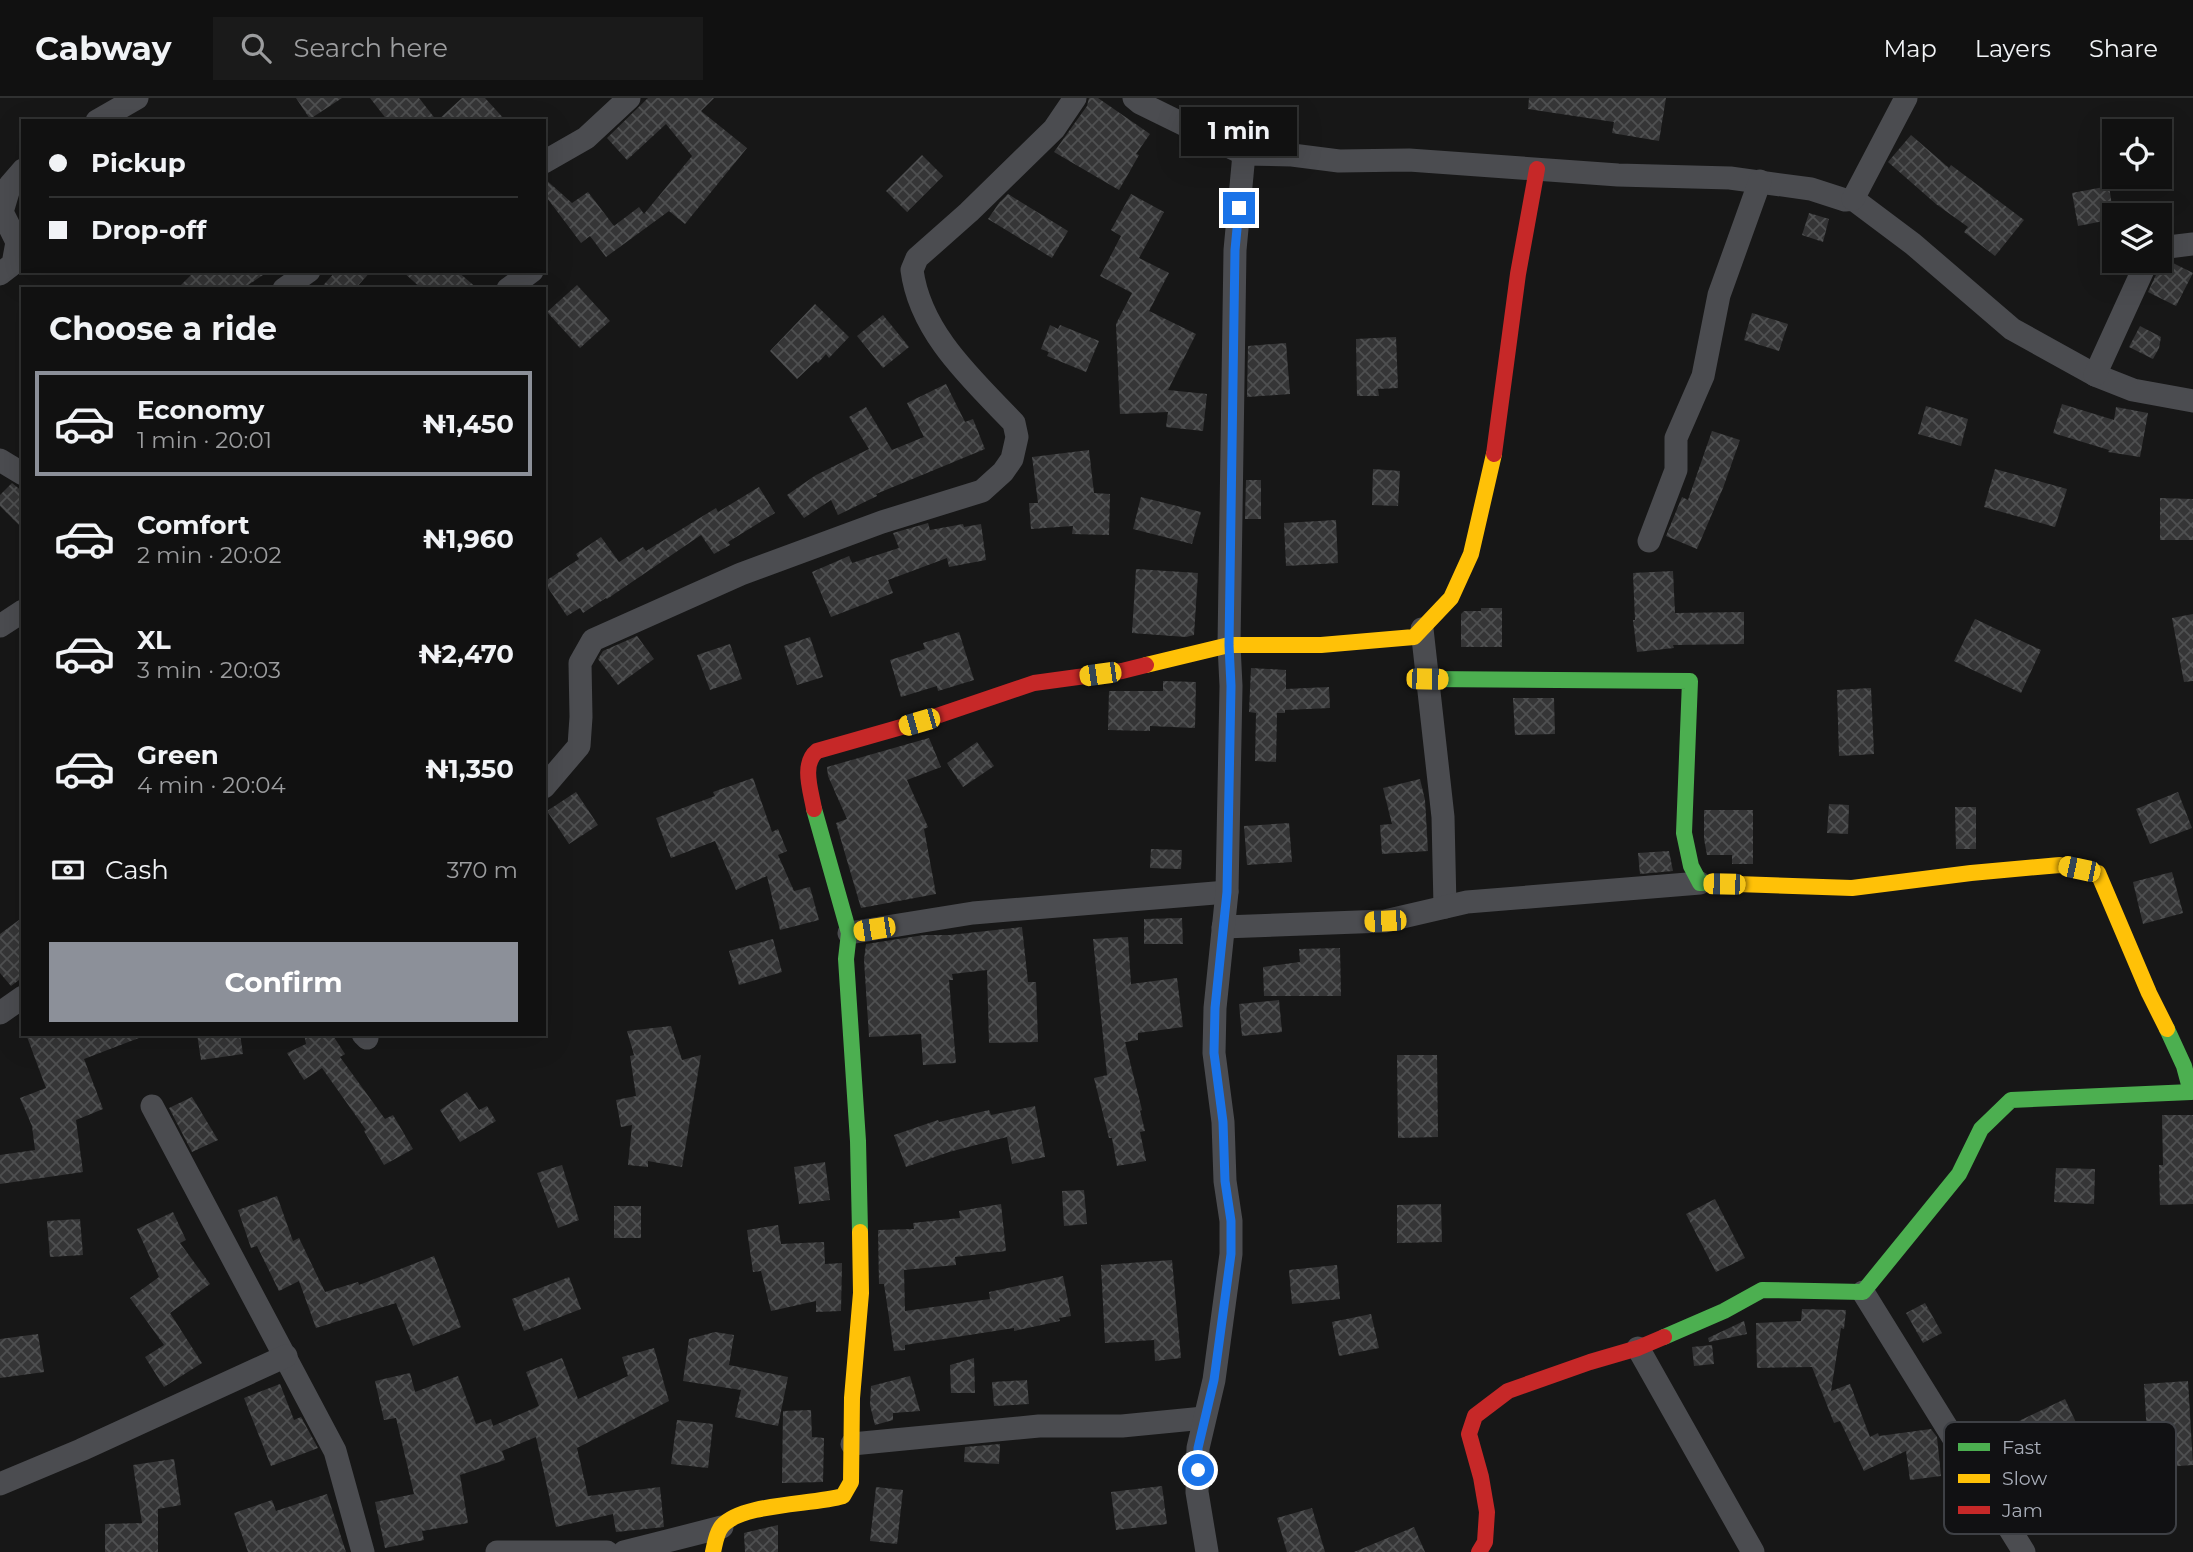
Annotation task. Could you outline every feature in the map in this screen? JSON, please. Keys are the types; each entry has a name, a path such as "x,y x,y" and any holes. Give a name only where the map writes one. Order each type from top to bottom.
{"street":[{"path":"100,119 136,98"},
{"path":"546,161 586,138 629,98"},
{"path":"546,785 579,746 580,663 593,640 741,574 882,522 982,491 1003,472 1012,459 1017,437 1014,423 950,355 926,313 912,270 917,258 970,212 1054,129 1075,98"},
{"path":"1134,98 1244,154 1292,155 1339,161 1409,160 1760,181 1811,189 1845,200 1853,199 1913,244 2012,329 2095,375 2133,390 2193,401"},
{"path":"1853,199 1906,98"},
{"path":"1207,1552 1197,1492 1198,1448 1214,1380 1231,1254 1223,1122 1214,1053 1215,1008 1227,892 1235,250 1244,154"},
{"path":"713,1552 722,1527 733,1517 749,1511 804,1505 843,1496 851,1482 852,1398 861,1293 859,1141 853,1090 846,959 849,933 815,819 808,766 810,757 817,751 919,722 1034,683 1122,671 1229,645 1321,645 1414,638 1451,597 1471,554 1494,452 1516,288 1536,169"},
{"path":"0,274 13,264 17,242 2,212 10,185 21,172"},
{"path":"1649,541 1676,470 1676,438 1703,376 1720,295 1760,181"},
{"path":"2172,247 2193,244"},
{"path":"287,287 306,273"},
{"path":"511,287 529,273"},
{"path":"2095,375 2142,273"},
{"path":"0,460 21,473"},
{"path":"0,626 21,612"},
{"path":"1422,629 1443,817 1445,907"},
{"path":"1427,679 1690,681 1684,833 1691,866 1700,883"},
{"path":"1223,927 1385,921 1467,902 1700,883 1852,888 2060,865 2098,873 2150,994 2187,1071 2191,1092 2011,1100 1981,1129 1959,1174 1863,1292"},
{"path":"849,933 973,913 1227,892"},
{"path":"0,1013 21,998"},
{"path":"152,1106 335,1451 363,1552"},
{"path":"1479,1552 1487,1538 1484,1485 1469,1434 1475,1416 1508,1391 1638,1348 1724,1311 1762,1290 1863,1292"},
{"path":"1863,1292 1944,1423"},
{"path":"1638,1348 1753,1552"},
{"path":"0,1484 286,1356"},
{"path":"852,1444 1039,1426 1122,1426 1204,1418"},
{"path":"624,1552 722,1527"},
{"path":"2013,1534 2024,1552"},
{"path":"497,1552 607,1552"}],"building":[{"path":"296,98 342,98 310,119"},
{"path":"370,98 419,98 435,119 386,119"},
{"path":"462,98 485,98 504,119 439,119"},
{"path":"648,98 714,98 701,111 747,148 685,224 669,211 606,257 590,236 581,243 546,197 546,180 572,203 588,192 614,226 639,207 644,214 692,156 666,124 627,160 607,138"},
{"path":"1089,98 1098,98 1150,134 1136,154 1139,155 1119,190 1054,152 1087,106"},
{"path":"1529,98 1666,98 1659,141 1612,133 1614,122 1528,109"},
{"path":"1911,135 1949,168 1951,165 2024,220 1995,256 1964,232 1968,227 1936,204 1888,162"},
{"path":"922,155 943,176 907,212 886,191"},
{"path":"2102,187 2109,189 2112,203 2102,203 2102,221 2078,226 2072,193"},
{"path":"1008,194 1068,231 1052,258 988,219"},
{"path":"1131,194 1164,212 1139,258 1169,273 1149,311 1196,334 1168,390 1207,394 1203,431 1166,427 1168,412 1120,414 1116,324 1132,293 1100,276 1121,236 1111,230"},
{"path":"1809,213 1829,219 1823,242 1802,235"},
{"path":"2172,262 2193,273 2176,306 2148,292 2157,273 2172,273"},
{"path":"193,273 266,273 245,287 179,287"},
{"path":"334,273 369,273 357,287 322,287"},
{"path":"404,273 459,273 476,287 420,287"},
{"path":"577,285 610,321 580,348 547,312"},
{"path":"815,304 849,337 829,358 826,354 797,379 770,351"},
{"path":"1752,313 1788,324 1779,351 1744,340"},
{"path":"883,315 909,347 883,368 857,336"},
{"path":"1050,325 1058,329 1060,325 1099,341 1086,372 1047,356 1049,352 1041,349"},
{"path":"2140,326 2161,337 2153,359 2129,347"},
{"path":"1396,337 1398,388 1378,389 1379,396 1357,396 1356,339"},
{"path":"1286,343 1290,394 1247,397 1248,346"},
{"path":"946,384 965,422 973,419 985,449 876,494 877,496 838,515 831,500 804,518 787,495 816,475 869,449 849,417 866,407 892,450 924,437 907,403"},
{"path":"2062,404 2114,420 2116,407 2148,413 2140,457 2108,452 2109,450 2053,433"},
{"path":"1926,406 1968,419 1961,446 1918,434"},
{"path":"1712,431 1740,440 1697,549 1666,536 1682,497 1688,500"},
{"path":"1089,450 1094,493 1110,494 1109,535 1072,534 1073,526 1031,529 1029,503 1038,503 1032,457"},
{"path":"1373,469 1400,471 1398,506 1372,505"},
{"path":"1995,469 2067,489 2055,527 1984,507"},
{"path":"1246,480 1261,480 1261,519 1245,519"},
{"path":"12,483 21,490 21,527 0,506 0,495"},
{"path":"759,487 775,513 728,542 730,545 714,554 701,535 583,613 580,608 567,616 546,585 546,581 579,559 576,554 601,537 619,562 643,547 646,551 716,508 718,512"},
{"path":"1141,497 1201,512 1192,544 1133,529"},
{"path":"2160,498 2193,499 2193,540 2160,540"},
{"path":"1336,520 1338,563 1286,566 1284,523"},
{"path":"928,523 930,530 963,524 964,527 981,524 986,560 949,567 947,558 888,580 893,593 831,617 812,572 849,556 852,563 899,548 893,533"},
{"path":"1136,569 1198,573 1194,635 1186,637 1132,633"},
{"path":"1673,571 1675,613 1744,612 1744,644 1673,645 1674,648 1637,652 1633,620 1633,573"},
{"path":"1481,608 1502,608 1502,647 1461,647 1461,614 1464,611 1481,611"},
{"path":"2193,614 2193,681 2184,682 2172,618"},
{"path":"1975,619 2041,650 2021,693 1954,661"},
{"path":"959,632 974,680 938,691 937,686 901,697 890,660 925,649 923,643"},
{"path":"637,636 654,659 618,685 598,659 603,651"},
{"path":"810,637 823,677 797,685 784,646"},
{"path":"730,644 742,679 710,690 697,655"},
{"path":"1251,668 1286,670 1286,689 1329,687 1330,708 1285,710 1285,713 1277,713 1276,762 1255,761 1256,713 1249,712"},
{"path":"1163,681 1196,682 1195,728 1150,726 1150,731 1108,730 1109,691 1163,691"},
{"path":"1871,688 1874,754 1839,756 1837,690"},
{"path":"1513,698 1554,698 1555,734 1515,735"},
{"path":"929,738 941,767 907,780 928,827 924,829 936,894 861,908 836,823 847,819 828,776 827,767"},
{"path":"977,742 994,766 963,787 947,763"},
{"path":"753,778 772,832 778,829 787,851 778,855 794,891 810,887 819,920 780,930 767,876 736,890 715,841 671,858 656,818 715,796 713,792"},
{"path":"1420,779 1425,800 1428,851 1382,854 1380,825 1392,824 1383,788"},
{"path":"576,792 598,825 569,844 547,811"},
{"path":"2178,792 2192,828 2150,844 2136,809"},
{"path":"1829,804 1849,805 1848,834 1827,833"},
{"path":"1955,807 1976,807 1976,849 1956,849"},
{"path":"1704,810 1753,810 1753,864 1732,864 1732,855 1707,855"},
{"path":"1289,823 1292,862 1247,865 1244,826"},
{"path":"1151,849 1182,850 1181,869 1150,868"},
{"path":"1669,851 1673,871 1640,874 1638,853"},
{"path":"2172,872 2183,913 2143,924 2133,882"},
{"path":"21,918 21,978 11,986 0,973 0,934"},
{"path":"1182,918 1183,944 1144,944 1144,919"},
{"path":"1022,927 1028,982 1036,982 1038,1042 989,1043 987,970 952,974 953,980 949,980 956,1063 923,1065 921,1034 869,1037 864,960 866,944 924,935 950,935"},
{"path":"1128,937 1131,984 1177,978 1183,1027 1138,1033 1138,1040 1125,1042 1142,1110 1140,1111 1145,1131 1140,1132 1146,1161 1117,1166 1112,1138 1109,1138 1094,1078 1107,1075 1093,939"},
{"path":"773,939 782,972 739,985 729,951"},
{"path":"1340,948 1341,996 1264,996 1263,967 1300,962 1299,949"},
{"path":"1279,1000 1282,1032 1242,1036 1239,1004"},
{"path":"671,1026 682,1060 701,1055 682,1167 648,1161 648,1167 628,1165 632,1125 621,1127 616,1100 636,1096 630,1056 634,1055 627,1031"},
{"path":"27,1036 144,1036 84,1059 103,1109 76,1120 83,1172 0,1184 0,1155 35,1150 32,1126 20,1098 46,1088"},
{"path":"197,1036 240,1036 243,1054 201,1060"},
{"path":"304,1036 333,1036 345,1054 340,1057 385,1119 393,1115 413,1149 384,1165 364,1131 366,1130 322,1068 304,1080 287,1053 306,1044"},
{"path":"1397,1055 1437,1055 1438,1137 1398,1138"},
{"path":"467,1092 479,1110 487,1106 496,1121 460,1142 440,1110"},
{"path":"192,1097 218,1140 192,1152 169,1108"},
{"path":"1035,1106 1045,1157 1012,1164 1007,1137 949,1152 906,1167 894,1135 938,1120 939,1122 989,1110 991,1115"},
{"path":"2162,1115 2193,1115 2193,1204 2160,1205 2159,1165 2163,1165"},
{"path":"825,1162 830,1200 799,1204 794,1167"},
{"path":"562,1165 579,1220 558,1228 537,1173"},
{"path":"2056,1168 2095,1169 2094,1204 2054,1202"},
{"path":"1084,1190 1087,1224 1064,1226 1062,1191"},
{"path":"277,1196 293,1241 299,1238 325,1292 358,1282 359,1285 434,1256 461,1327 413,1346 396,1303 316,1328 299,1281 279,1291 257,1246 251,1248 238,1210"},
{"path":"1715,1199 1745,1258 1716,1272 1686,1214"},
{"path":"1001,1204 1006,1251 955,1257 956,1265 904,1270 905,1311 990,1299 989,1292 1063,1276 1071,1316 1014,1331 1014,1328 905,1345 905,1350 894,1351 884,1284 879,1284 878,1230 914,1229 913,1223 960,1218 959,1211"},
{"path":"1441,1204 1442,1242 1397,1243 1397,1205"},
{"path":"614,1206 641,1206 641,1238 614,1238"},
{"path":"173,1212 186,1240 180,1243 210,1284 170,1313 202,1363 164,1387 145,1357 164,1345 130,1298 159,1277 137,1229"},
{"path":"80,1219 83,1255 50,1257 47,1221"},
{"path":"778,1225 781,1244 824,1242 825,1264 842,1263 841,1311 816,1312 816,1301 771,1311 761,1271 753,1272 747,1230"},
{"path":"1172,1260 1181,1358 1155,1361 1154,1340 1105,1343 1101,1265"},
{"path":"1337,1265 1340,1299 1292,1304 1289,1270"},
{"path":"569,1277 581,1309 524,1331 512,1299"},
{"path":"1925,1303 1942,1333 1923,1343 1906,1313"},
{"path":"1802,1309 1846,1310 1831,1391 1850,1384 1870,1437 1878,1433 1879,1436 1931,1429 1937,1437 1941,1476 1910,1480 1906,1451 1864,1471 1840,1421 1834,1423 1812,1367 1757,1368 1756,1323 1801,1321"},
{"path":"1371,1314 1379,1348 1339,1356 1332,1322"},
{"path":"1744,1321 1747,1334 1709,1342 1708,1338"},
{"path":"715,1332 734,1335 729,1365 788,1377 778,1426 735,1417 741,1390 683,1381 689,1339"},
{"path":"38,1334 44,1372 0,1378 0,1339"},
{"path":"1712,1345 1714,1364 1694,1366 1692,1347"},
{"path":"654,1348 669,1401 577,1448 588,1496 660,1487 664,1527 616,1532 613,1514 556,1527 536,1437 502,1451 505,1460 460,1475 468,1523 422,1531 424,1540 385,1548 375,1502 414,1494 396,1418 384,1420 375,1381 410,1373 415,1392 458,1376 476,1424 491,1419 493,1426 539,1406 526,1372 562,1358 578,1399 628,1376 622,1357"},
{"path":"974,1358 975,1393 951,1393 950,1365"},
{"path":"910,1376 920,1411 893,1413 893,1420 875,1425 870,1405 871,1386"},
{"path":"1027,1380 1029,1404 994,1406 992,1382"},
{"path":"2188,1381 2193,1465 2176,1466 2176,1422 2146,1422 2144,1384"},
{"path":"280,1384 294,1420 301,1417 318,1448 271,1466 244,1398"},
{"path":"2065,1399 2076,1422 2020,1422"},
{"path":"811,1410 812,1437 824,1438 823,1482 782,1483 783,1411"},
{"path":"677,1420 713,1424 708,1468 671,1464"},
{"path":"1000,1444 999,1464 964,1462 965,1447"},
{"path":"174,1459 181,1505 158,1509 158,1552 105,1552 105,1524 142,1523 133,1465"},
{"path":"1162,1486 1167,1524 1116,1530 1111,1492"},
{"path":"876,1487 903,1490 897,1544 870,1541"},
{"path":"327,1494 346,1552 248,1552 234,1513 272,1500 276,1511"},
{"path":"1312,1508 1325,1552 1287,1552 1277,1518"},
{"path":"778,1525 778,1552 745,1552 744,1533"},
{"path":"1414,1527 1425,1552 1354,1552"}],"traffic: fast":[{"path":"1427,679 1690,681 1684,833 1691,866 1700,883 1737,884"},
{"path":"814,809 849,933 846,959 858,1141 860,1232"},
{"path":"1664,1337 1724,1311 1762,1290 1863,1292 1959,1174 1981,1129 2011,1100 2191,1092 2184,1066 2167,1029"}],"traffic: slow":[{"path":"1146,665 1229,645 1321,645 1414,637 1451,598 1471,554 1494,454"},
{"path":"1737,884 1852,888 2060,865 2098,873 2167,1029"},
{"path":"713,1552 720,1529 732,1518 761,1509 843,1496 851,1482 852,1398 861,1293 860,1232"}],"traffic: jam":[{"path":"1494,454 1518,274 1537,169"},
{"path":"814,809 808,770 812,756 817,751 919,722 1034,683 1122,671 1146,665"},
{"path":"1479,1552 1485,1542 1487,1512 1469,1434 1475,1416 1508,1391 1664,1337"}],"route":[{"path":"1198,1470 1198,1448 1214,1380 1231,1254 1223,1122 1214,1053 1215,1008 1227,892 1235,250 1239,208"}]}
